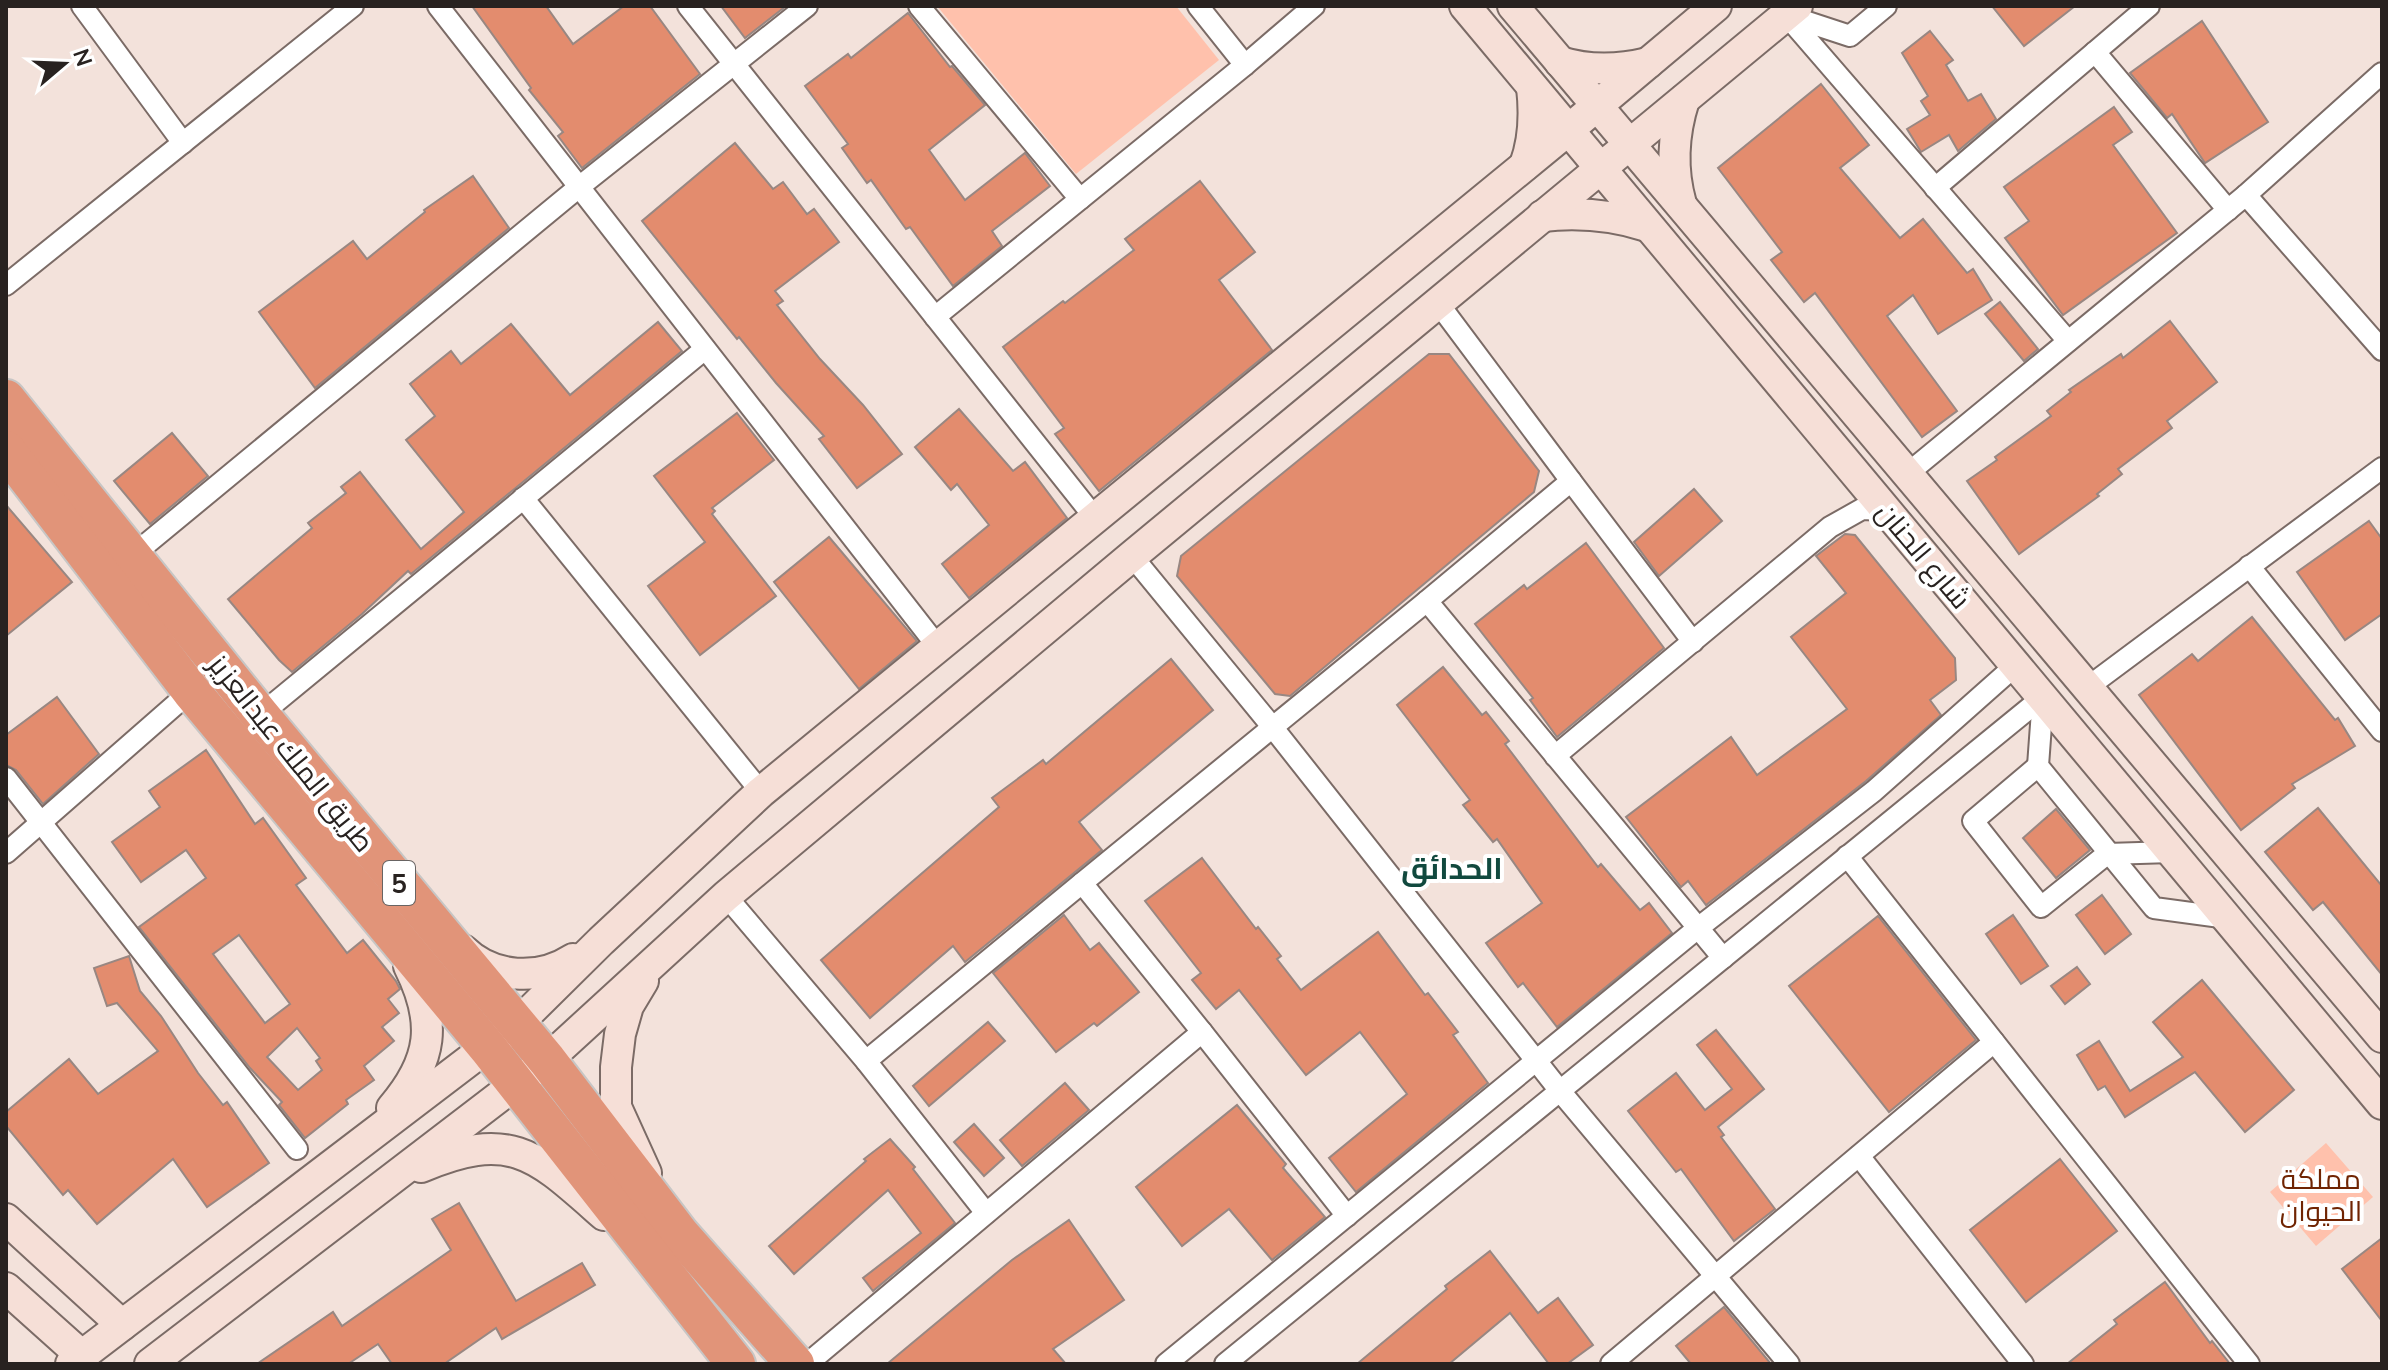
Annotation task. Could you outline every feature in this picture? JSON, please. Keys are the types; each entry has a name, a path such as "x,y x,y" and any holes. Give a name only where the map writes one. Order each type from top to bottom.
{"highway":[{"name":"طريق الملك عبدالعزيز","path":"6,399 260,715 547,1060 666,1246 736,1364"},
{"name":"طريق الملك عبدالعزيز","path":"6,450 191,691 516,1083 666,1246 795,1364"}],"main road":[{"name":"شارع الحنان","path":"1465,6 2382,1104"},
{"name":"شارع الحنان","path":"1513,6 2382,1037"},
{"path":"6,1288 77,1360 488,1048 761,792 1716,6"},
{"path":"150,1364 547,1060 726,896 1791,10"},
{"path":"1560,62 1579,68 1626,68 1650,62"},
{"path":"1525,165 1531,150 1532,87"},
{"path":"1681,205 1674,177 1676,123 1684,100"},
{"path":"1542,216 1566,213 1622,218 1647,226"},
{"path":"416,905 467,954 491,967 519,976 540,974 563,966 601,941"},
{"path":"359,1145 412,1085 426,1043 428,1017 422,991 394,935"},
{"path":"654,962 628,1006 620,1034 616,1107 638,1158 666,1246"},
{"path":"386,1183 471,1149 513,1150 554,1170 666,1246"},
{"path":"6,1219 122,1325"}],"street":[{"path":"82,6 183,143"},
{"path":"6,285 353,6"},
{"path":"438,6 938,647"},
{"path":"688,6 1095,518"},
{"path":"133,555 579,187 807,6"},
{"path":"919,6 1080,199"},
{"path":"1198,6 1245,65"},
{"path":"935,317 1314,6"},
{"path":"1791,10 1850,36 1886,6"},
{"path":"1935,188 2149,6"},
{"path":"1791,10 1935,188 2068,341"},
{"path":"2095,52 2228,210"},
{"path":"1907,474 2246,195 2382,73"},
{"path":"2246,195 2382,350"},
{"path":"1438,303 1693,642"},
{"path":"260,715 705,349"},
{"path":"2088,687 2382,468"},
{"path":"866,1061 1274,729 1571,481"},
{"path":"523,498 761,792"},
{"path":"1555,756 1841,520 1862,509 1886,510"},
{"path":"1132,556 1274,729 1560,1091 1789,1364"},
{"path":"2249,566 2382,731"},
{"path":"1427,601 1723,958"},
{"path":"1166,1364 1698,928 1874,791 2016,665"},
{"path":"6,853 191,691"},
{"path":"2043,697 2038,766 2107,854 2154,908 2228,918"},
{"path":"1225,1364 2043,697"},
{"path":"2038,766 1973,821 2041,907 2107,854 2172,852"},
{"path":"6,778 297,1149"},
{"path":"1874,791 1881,828"},
{"path":"1847,856 2249,1364"},
{"path":"1082,883 1347,1216"},
{"path":"726,896 866,1061 986,1213"},
{"path":"807,1364 1202,1032"},
{"path":"1611,1364 1994,1042"},
{"path":"1859,1156 2023,1364"}],"green space":[{"path":"937,6 1176,6 1219,60 1076,174"},
{"name":"مملكة الحيوان","path":"2326,1143 2373,1197 2316,1246 2270,1192"}],"building":[{"path":"472,6 546,6 573,44 624,6 650,6 700,74 582,168 558,136 563,132 529,90 531,88"},
{"path":"721,6 786,6 745,38"},
{"path":"1992,6 2075,6 2024,46"},
{"path":"908,13 950,67 985,105 929,150 965,200 1025,153 1050,186 992,231 1002,246 953,286 871,180 867,183 842,148 848,144 805,86 848,54 851,58"},
{"path":"2202,21 2268,122 2205,163 2172,114 2167,118 2130,73"},
{"path":"1930,31 1953,60 1946,65 1968,101 1981,94 1996,119 1958,151 1949,135 1921,152 1907,129 1930,115 1921,101 1928,96 1902,53"},
{"path":"1821,84 1869,145 1840,168 1900,238 1923,219 1967,273 1973,269 1992,300 1938,334 1913,295 1887,316 1957,411 1922,437 1815,293 1804,302 1771,260 1782,252 1718,168"},
{"path":"2114,107 2132,132 2113,145 2177,233 2063,315 2005,238 2029,221 2004,187"},
{"path":"735,143 773,189 783,182 807,214 814,209 839,242 775,291 783,301 777,305 902,454 857,488 819,439 824,436 739,337 737,339 642,221"},
{"path":"473,176 509,228 315,388 259,312 353,241 367,259 424,210"},
{"path":"1200,181 1255,252 1219,280 1272,350 1099,491 1055,434 1064,428 1003,347 1134,250 1125,239"},
{"path":"2000,302 2038,349 2024,361 1985,314"},
{"path":"2170,321 2217,382 2167,421 2172,428 2118,469 2122,474 2097,494 2099,496 2019,554 1967,481 2051,416 2047,411 2071,392 2069,390 2121,354 2123,358"},
{"path":"658,322 682,351 411,574 408,571 292,672 228,599 312,528 308,523 346,493 341,487 360,472 421,549 464,512 406,440 435,416 410,384 451,351 461,364 511,324 570,395"},
{"path":"1429,354 1449,354 1539,471 1534,492 1290,696 1275,694 1177,576 1181,556"},
{"path":"959,409 1013,471 1025,462 1067,518 969,598 942,564 989,525 957,484 951,490 915,447"},
{"path":"737,413 774,460 712,508 715,511 712,514 776,596 700,655 648,586 705,542 654,476"},
{"path":"172,433 208,476 150,524 114,481"},
{"path":"1694,489 1722,521 1659,576 1634,542"},
{"path":"6,505 72,582 6,636"},
{"path":"2369,521 2382,539 2382,614 2345,640 2297,572"},
{"path":"1845,534 1855,535 1955,658 1956,680 1930,700 1941,715 1866,781 1706,905 1688,881 1681,887 1626,817 1731,737 1757,775 1847,709 1791,637 1846,593 1816,556"},
{"path":"829,537 917,641 859,689 774,582"},
{"path":"1586,543 1664,648 1557,737 1530,700 1533,698 1475,624 1524,585 1527,589"},
{"path":"2252,617 2335,720 2338,718 2355,746 2292,784 2295,788 2241,830 2139,695 2192,654 2198,661"},
{"path":"1171,659 1213,710 1079,822 1102,850 965,962 953,946 870,1018 821,960 999,807 992,798 1043,760 1046,764"},
{"path":"1443,667 1482,715 1486,712 1509,741 1505,744 1598,867 1601,864 1640,910 1649,903 1672,933 1557,1027 1523,983 1518,987 1486,943 1542,903 1497,839 1493,842 1463,805 1470,800 1397,705"},
{"path":"57,697 99,754 43,804 16,770 6,765 6,735"},
{"path":"206,750 255,824 263,818 306,878 296,885 347,953 363,940 400,989 388,999 399,1013 382,1027 394,1041 364,1066 374,1080 346,1100 348,1104 305,1138 279,1105 282,1102 250,1068 139,927 206,878 186,850 141,882 112,842 160,807 149,791","holes":["239,935 290,1004 265,1023 213,954","297,1028 320,1058 316,1061 322,1070 298,1090 267,1057"]},
{"path":"2318,808 2382,886 2382,975 2323,902 2313,910 2265,852"},
{"path":"2056,809 2090,850 2056,878 2023,838"},
{"path":"1202,858 1256,929 1258,927 1281,956 1277,959 1301,990 1378,932 1425,995 1428,993 1458,1032 1453,1035 1488,1083 1356,1192 1329,1158 1407,1094 1360,1032 1306,1075 1239,990 1216,1009 1192,980 1201,973 1145,901"},
{"path":"2102,895 2131,934 2105,954 2076,915"},
{"path":"1064,915 1090,950 1099,943 1139,992 1097,1026 1094,1023 1056,1052 993,973"},
{"path":"2013,915 2048,966 2021,984 1986,934"},
{"path":"1878,916 1976,1040 1889,1112 1789,986"},
{"path":"129,956 140,991 223,1105 227,1102 269,1163 207,1207 173,1159 97,1224 68,1190 63,1195 6,1126 6,1112 69,1059 98,1094 158,1051 117,1003 107,1006 94,968"},
{"path":"2077,967 2090,984 2065,1004 2051,986"},
{"path":"2202,980 2294,1090 2245,1132 2195,1072 2125,1117 2105,1086 2098,1090 2077,1055 2099,1041 2130,1091 2183,1057 2153,1022"},
{"path":"988,1022 1005,1041 929,1106 913,1086"},
{"path":"1716,1030 1764,1089 1718,1127 1724,1135 1721,1137 1775,1209 1734,1241 1681,1169 1676,1172 1628,1111 1676,1073 1705,1110 1732,1089 1697,1045"},
{"path":"1065,1083 1089,1110 1022,1166 1000,1140"},
{"path":"1237,1105 1286,1164 1283,1168 1325,1217 1272,1260 1229,1209 1182,1246 1136,1187"},
{"path":"974,1124 1004,1158 984,1176 954,1142"},
{"path":"890,1139 915,1167 913,1169 955,1223 873,1291 863,1278 921,1233 888,1190 794,1274 769,1246"},
{"path":"2060,1159 2117,1231 2026,1302 1970,1230"},
{"path":"459,1203 516,1301 582,1263 595,1285 502,1339 496,1328 444,1364 392,1364 378,1344 348,1364 257,1364 333,1312 342,1326 451,1250 432,1219"},
{"path":"1069,1220 1124,1300 1053,1349 1066,1364 887,1364 1012,1260"},
{"path":"2382,1238 2382,1321 2342,1269"},
{"path":"1490,1251 1538,1313 1558,1298 1593,1345 1567,1364 1549,1364 1510,1313 1449,1364 1357,1364 1447,1289 1445,1286"},
{"path":"2165,1282 2210,1343 2212,1341 2230,1364 2067,1364 2117,1324 2114,1320"},
{"path":"1724,1307 1771,1364 1691,1364 1676,1346"}],"district":[{"name":"الحدائق","path":"1452,868"}]}
